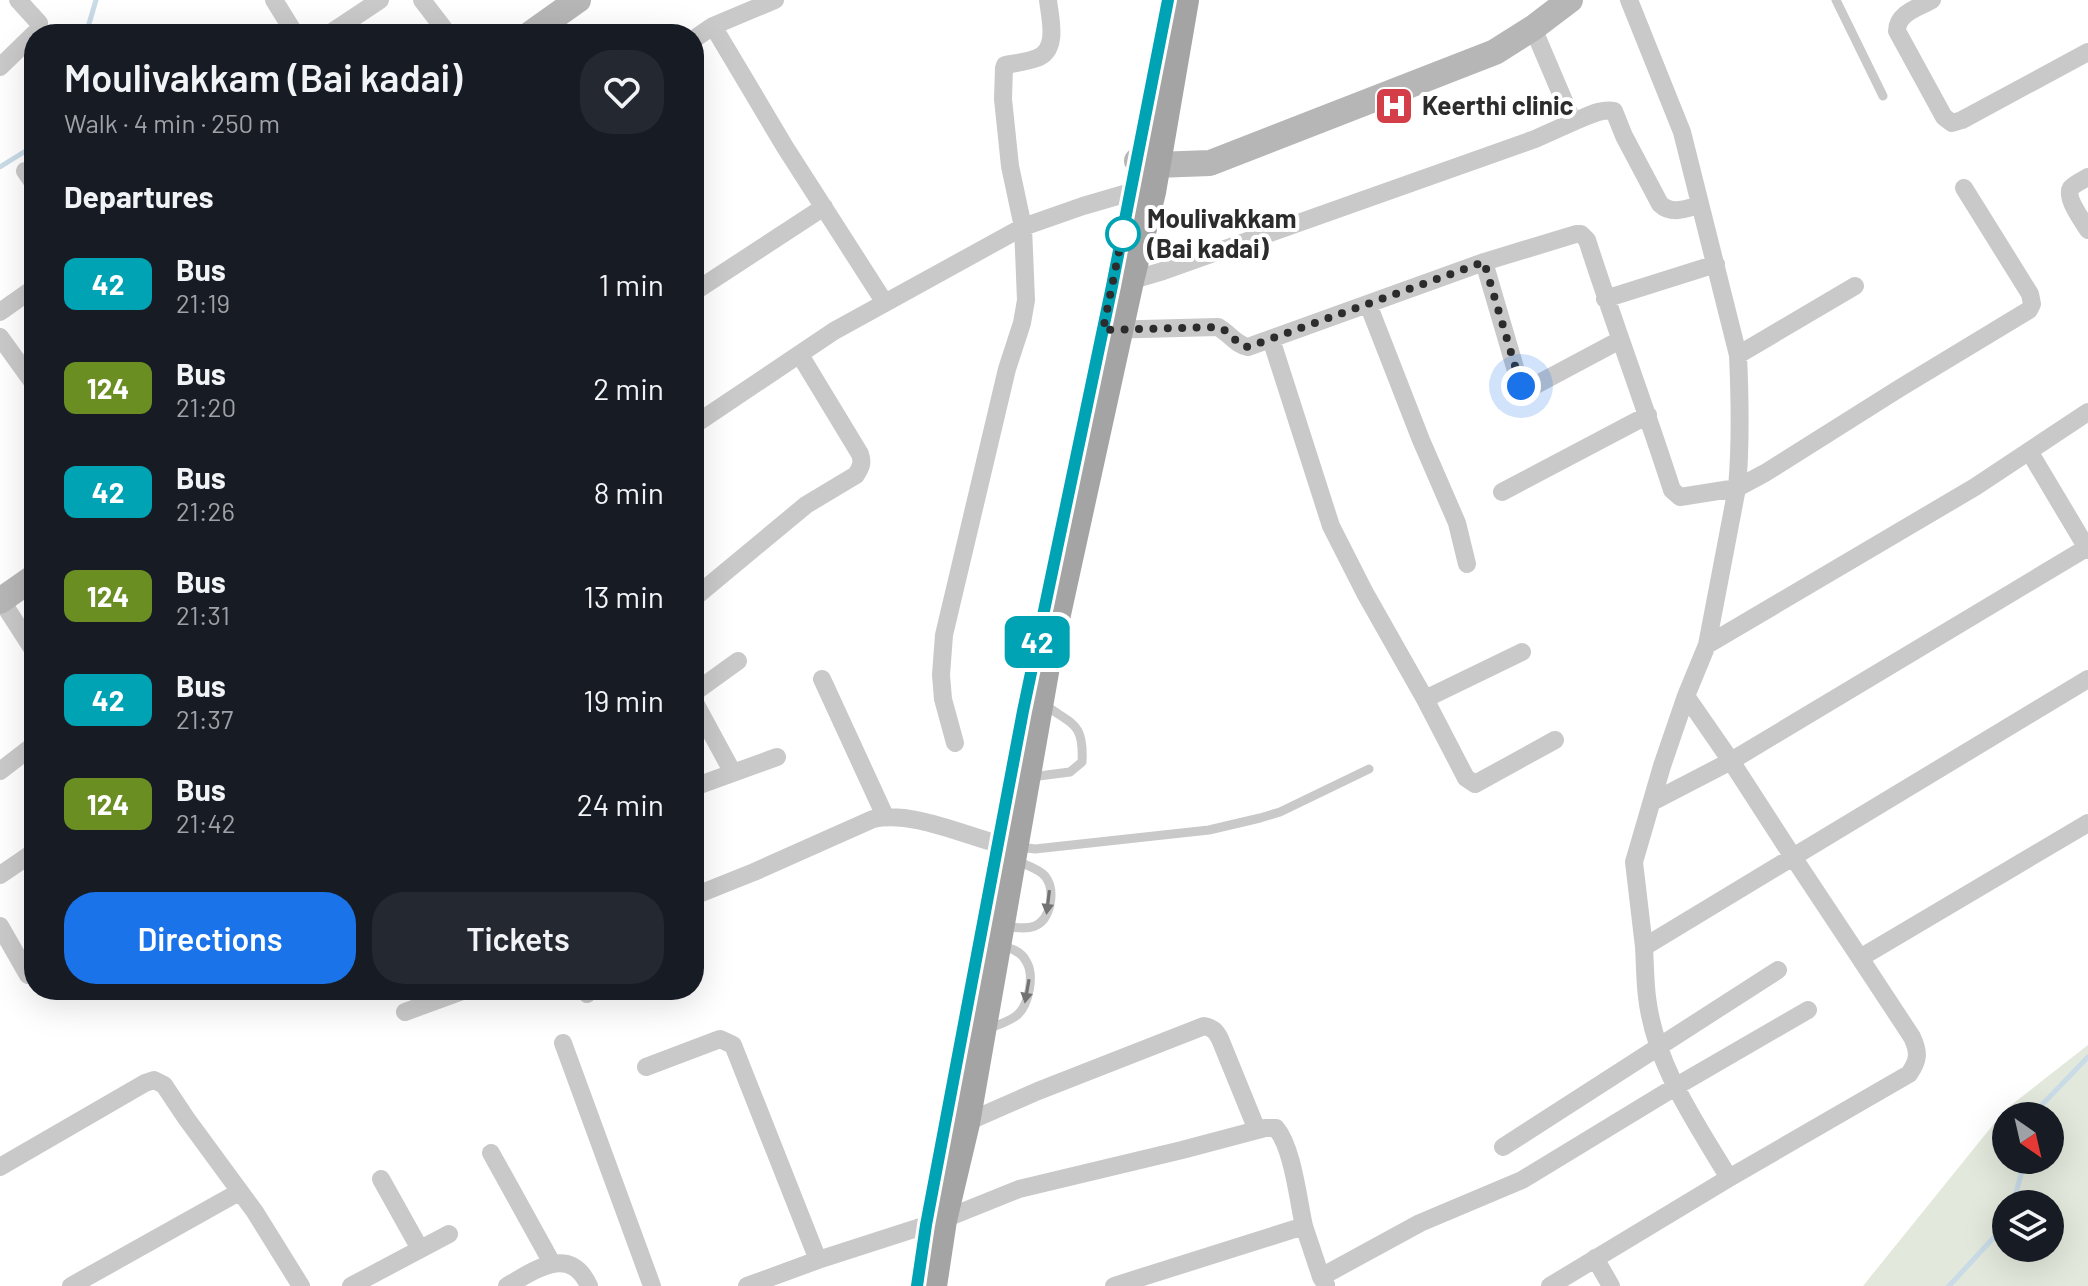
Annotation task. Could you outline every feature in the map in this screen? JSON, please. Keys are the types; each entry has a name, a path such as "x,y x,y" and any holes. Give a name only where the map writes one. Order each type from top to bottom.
{"main road":[{"path":"932,1286 934,1222 1007,850 1025,778 1111,330 1129,281 1168,0"},
{"path":"917,1286 965,1123 997,935 1023,711 1184,0"}],"street":[{"path":"18,0 39,24"},
{"path":"274,0 289,24"},
{"path":"344,24 380,0"},
{"path":"422,0 440,24"},
{"path":"544,24 578,0"},
{"path":"704,32 775,0"},
{"path":"955,743 943,699 944,635 1026,300 1023,227 1010,166 1003,73 1005,65 1046,54 1050,47 1048,0"},
{"path":"704,418 834,331 1023,227 1083,206 1144,177 1210,163 1495,52 1570,0"},
{"path":"1629,0 1682,132 1738,355 1737,488 1707,645 1662,766 1634,862 1647,998 1658,1048 1675,1087 1729,1178"},
{"path":"1932,0 1899,18 1897,31 1944,117 1952,123 2088,52"},
{"path":"713,26 785,147 885,303"},
{"path":"1533,28 1573,122"},
{"path":"0,67 24,44"},
{"path":"1129,281 1535,139 1608,110 1614,111 1660,204 1666,210 1676,211 1699,205"},
{"path":"2088,177 2072,187 2070,192 2071,200 2088,230"},
{"path":"1111,330 1218,327 1228,332 1240,345 1248,347 1484,262 1581,234 1587,240 1672,490 1680,497 1737,488 2029,310 2032,304 2030,294 1964,188"},
{"path":"704,285 824,207"},
{"path":"1484,262 1519,381 1525,388 1620,340"},
{"path":"1605,299 1716,264"},
{"path":"1738,355 1855,286"},
{"path":"0,312 24,295"},
{"path":"1368,304 1457,523 1467,564"},
{"path":"0,337 24,370"},
{"path":"1271,339 1331,526 1466,778 1475,784 1555,740"},
{"path":"704,590 806,505 861,469 863,462 860,454 800,355"},
{"path":"1707,645 1975,487 2088,412"},
{"path":"1502,492 1648,415"},
{"path":"1652,802 1731,761 2088,548 2029,451"},
{"path":"24,584 0,600 24,636"},
{"path":"1425,699 1522,652"},
{"path":"704,684 738,661"},
{"path":"822,679 885,816"},
{"path":"1644,947 2088,679"},
{"path":"1550,1286 1909,1074 1916,1064 1917,1048 1912,1037 1686,696"},
{"path":"704,718 733,773"},
{"path":"0,771 24,757"},
{"path":"704,783 777,757"},
{"path":"704,892 885,816 945,827 1007,850"},
{"path":"1860,958 2088,823"},
{"path":"0,875 24,859"},
{"path":"0,926 24,968"},
{"path":"1503,1147 1778,970"},
{"path":"405,1012 438,1000"},
{"path":"747,1286 934,1222 1019,1189 1265,1128 1276,1128 1287,1147 1304,1226 1324,1282 1420,1223 1522,1180 1808,1010"},
{"path":"965,1123 1204,1026 1216,1031 1257,1130"},
{"path":"646,1067 720,1039 733,1045 818,1260"},
{"path":"563,1043 652,1286"},
{"path":"0,1167 154,1080 164,1085 255,1212 301,1286"},
{"path":"491,1153 552,1263"},
{"path":"381,1179 420,1249"},
{"path":"71,1286 239,1192"},
{"path":"1114,1286 1304,1226"},
{"path":"351,1286 449,1234"},
{"path":"1595,1258 1611,1286"},
{"path":"507,1286 552,1263 576,1268 589,1286"}],"lane":[{"path":"1836,0 1883,96"},
{"path":"1025,778 1070,772 1082,762 1083,744 1079,730 1040,701"},
{"path":"1007,850 1209,830 1280,812 1369,769"},
{"path":"997,935 1033,927 1046,916 1051,896 1047,878 1007,850"},
{"path":"981,1030 1019,1015 1027,999 1030,969 1026,959 997,935"}],"shaded area":[{"path":"2088,1045 2088,1286 1863,1286 1992,1126 1992,1174 2064,1174 2064,1102 2015,1102"}],"waterway":[{"path":"89,24 96,0"},
{"path":"0,167 24,152"},
{"path":"2045,1102 2088,1057"},
{"path":"2017,1190 2021,1174"},
{"path":"1949,1286 1992,1239"}],"bus line":[{"name":"42","path":"917,1286 1023,711 1168,0"}],"place":[{"name":"Keerthi clinic","path":"1394,106"},
{"name":"Moulivakkam (Bai kadai)","path":"1123,234"}],"route":[{"path":"1123,234 1125,222 1103,330 1218,327 1228,332 1240,345 1248,347 1484,262 1521,386"}]}
